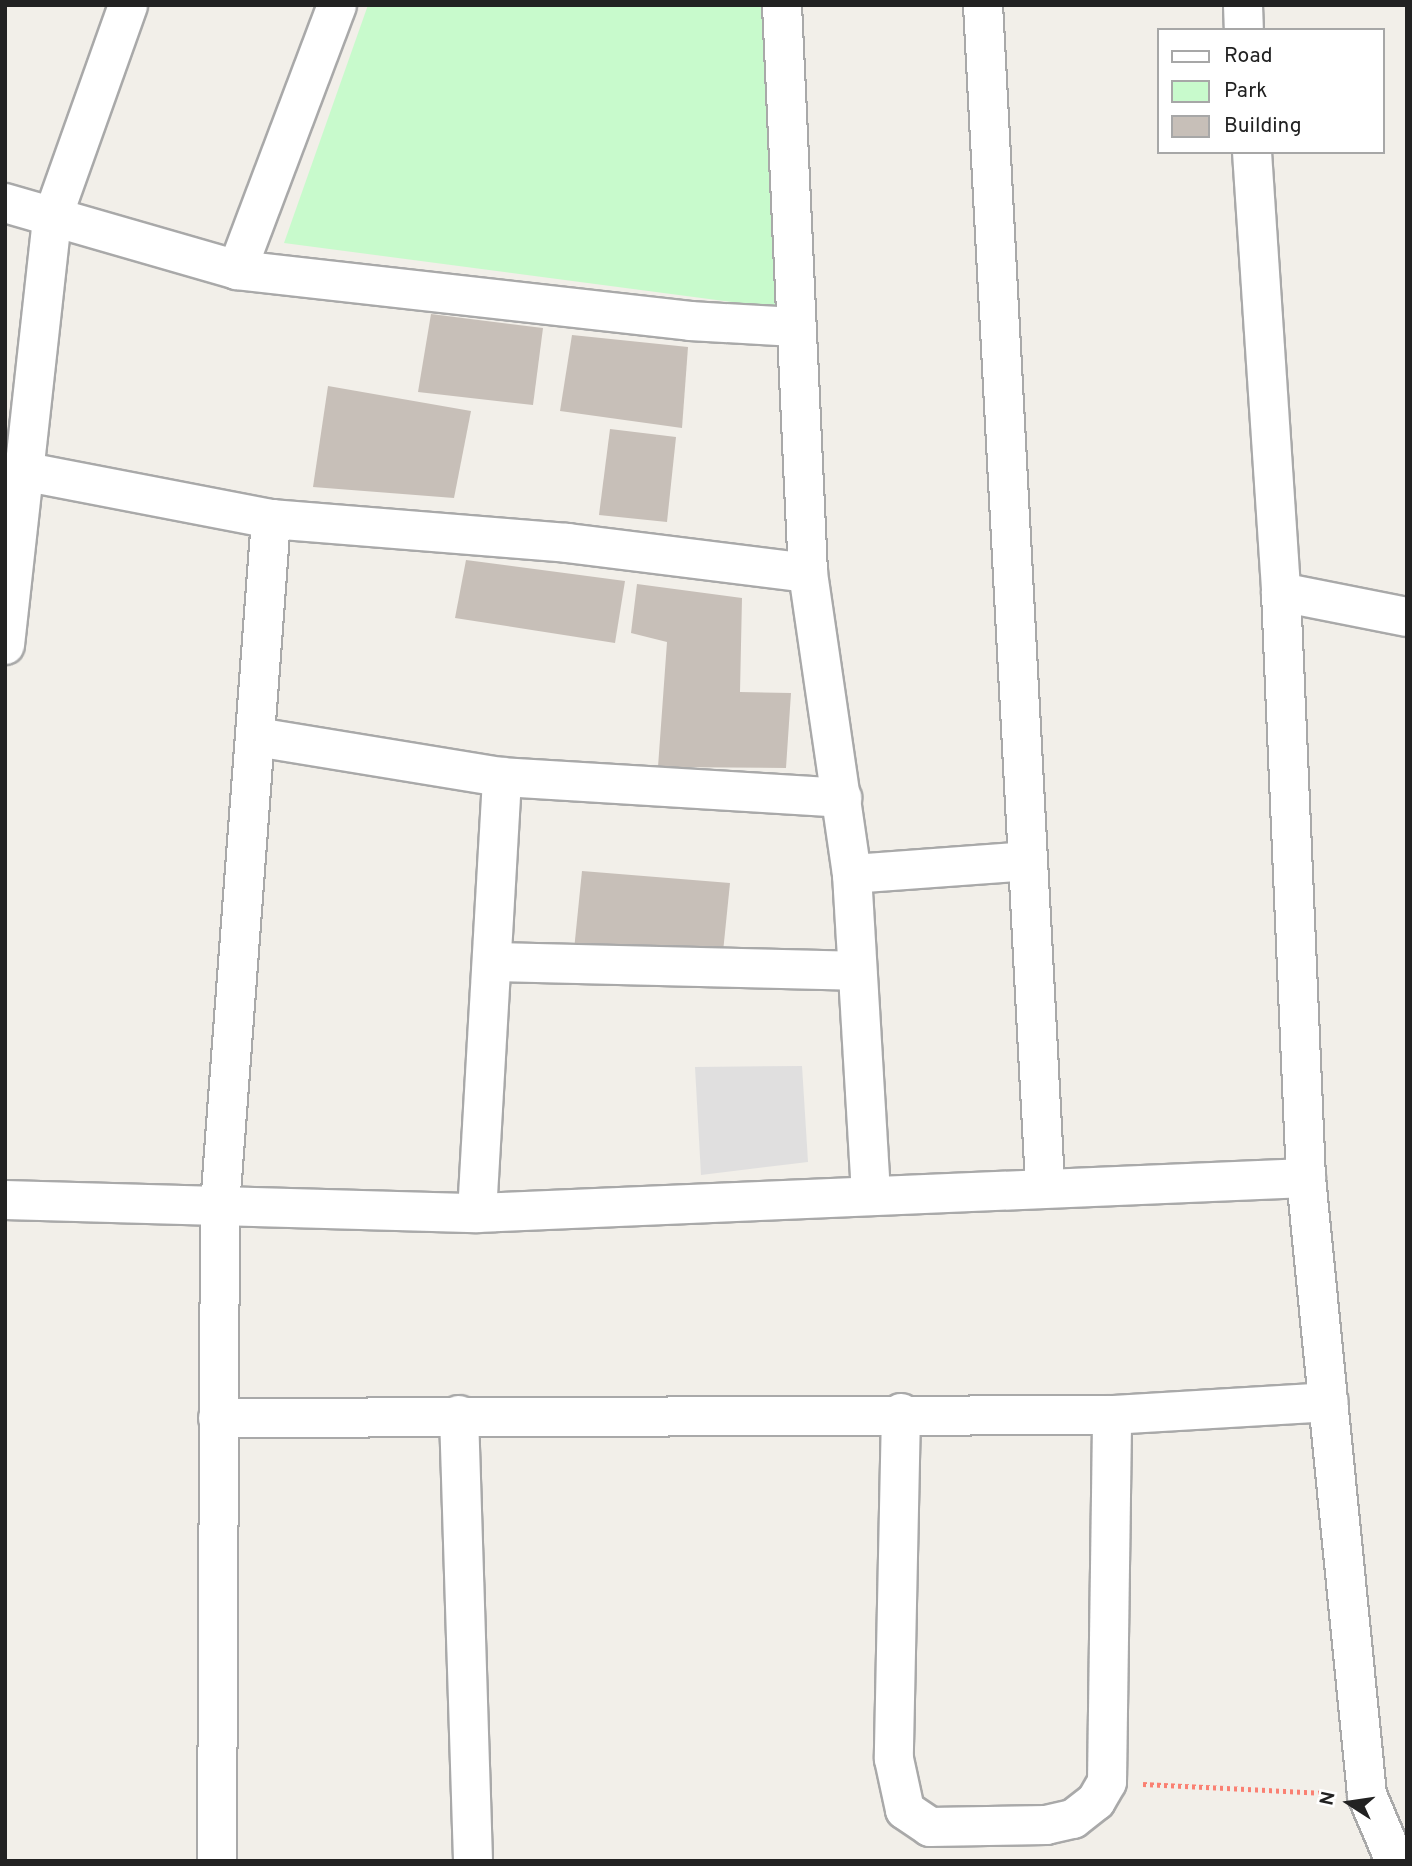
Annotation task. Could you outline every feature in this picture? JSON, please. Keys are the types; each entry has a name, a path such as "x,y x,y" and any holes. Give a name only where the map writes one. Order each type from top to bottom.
{"street":[{"path":"5,645 22,471 52,219 128,5"},
{"path":"237,270 337,5"},
{"path":"782,5 808,573 852,874 855,971 871,1194"},
{"path":"984,5 1045,1186"},
{"path":"1242,5 1244,28"},
{"path":"1252,154 1281,592 1306,1178 1367,1795 1395,1861"},
{"path":"5,203 52,219 237,270 690,321 795,327"},
{"path":"22,471 271,519 567,543 808,573"},
{"path":"217,1861 220,1206 257,737 271,519"},
{"path":"1281,592 1407,617"},
{"path":"257,737 502,777 842,798"},
{"path":"477,1213 494,962 502,777"},
{"path":"852,874 1028,862"},
{"path":"494,962 855,971"},
{"path":"5,1200 477,1213 1045,1186 1306,1178"},
{"path":"218,1418 901,1413 1112,1415 1329,1402"},
{"path":"901,1413 894,1759 905,1810 930,1827 1046,1825 1073,1819 1096,1801 1107,1782 1112,1415"},
{"path":"459,1415 473,1861"}],"path":[{"path":"1107,1782 1367,1795"}],"shaded area":[{"path":"802,1066 808,1162 701,1175 695,1067"}],"green space":[{"path":"368,5 764,5 778,308 284,243"}],"building":[{"path":"431,314 543,328 533,405 418,392"},
{"path":"572,335 688,347 682,428 560,411"},
{"path":"328,386 471,411 454,498 313,487"},
{"path":"610,429 676,437 667,522 599,515"},
{"path":"466,560 625,581 615,643 455,618"},
{"path":"637,584 742,598 740,692 791,693 786,768 658,767 667,642 631,633"},
{"path":"582,871 730,883 723,952 574,950"}]}
